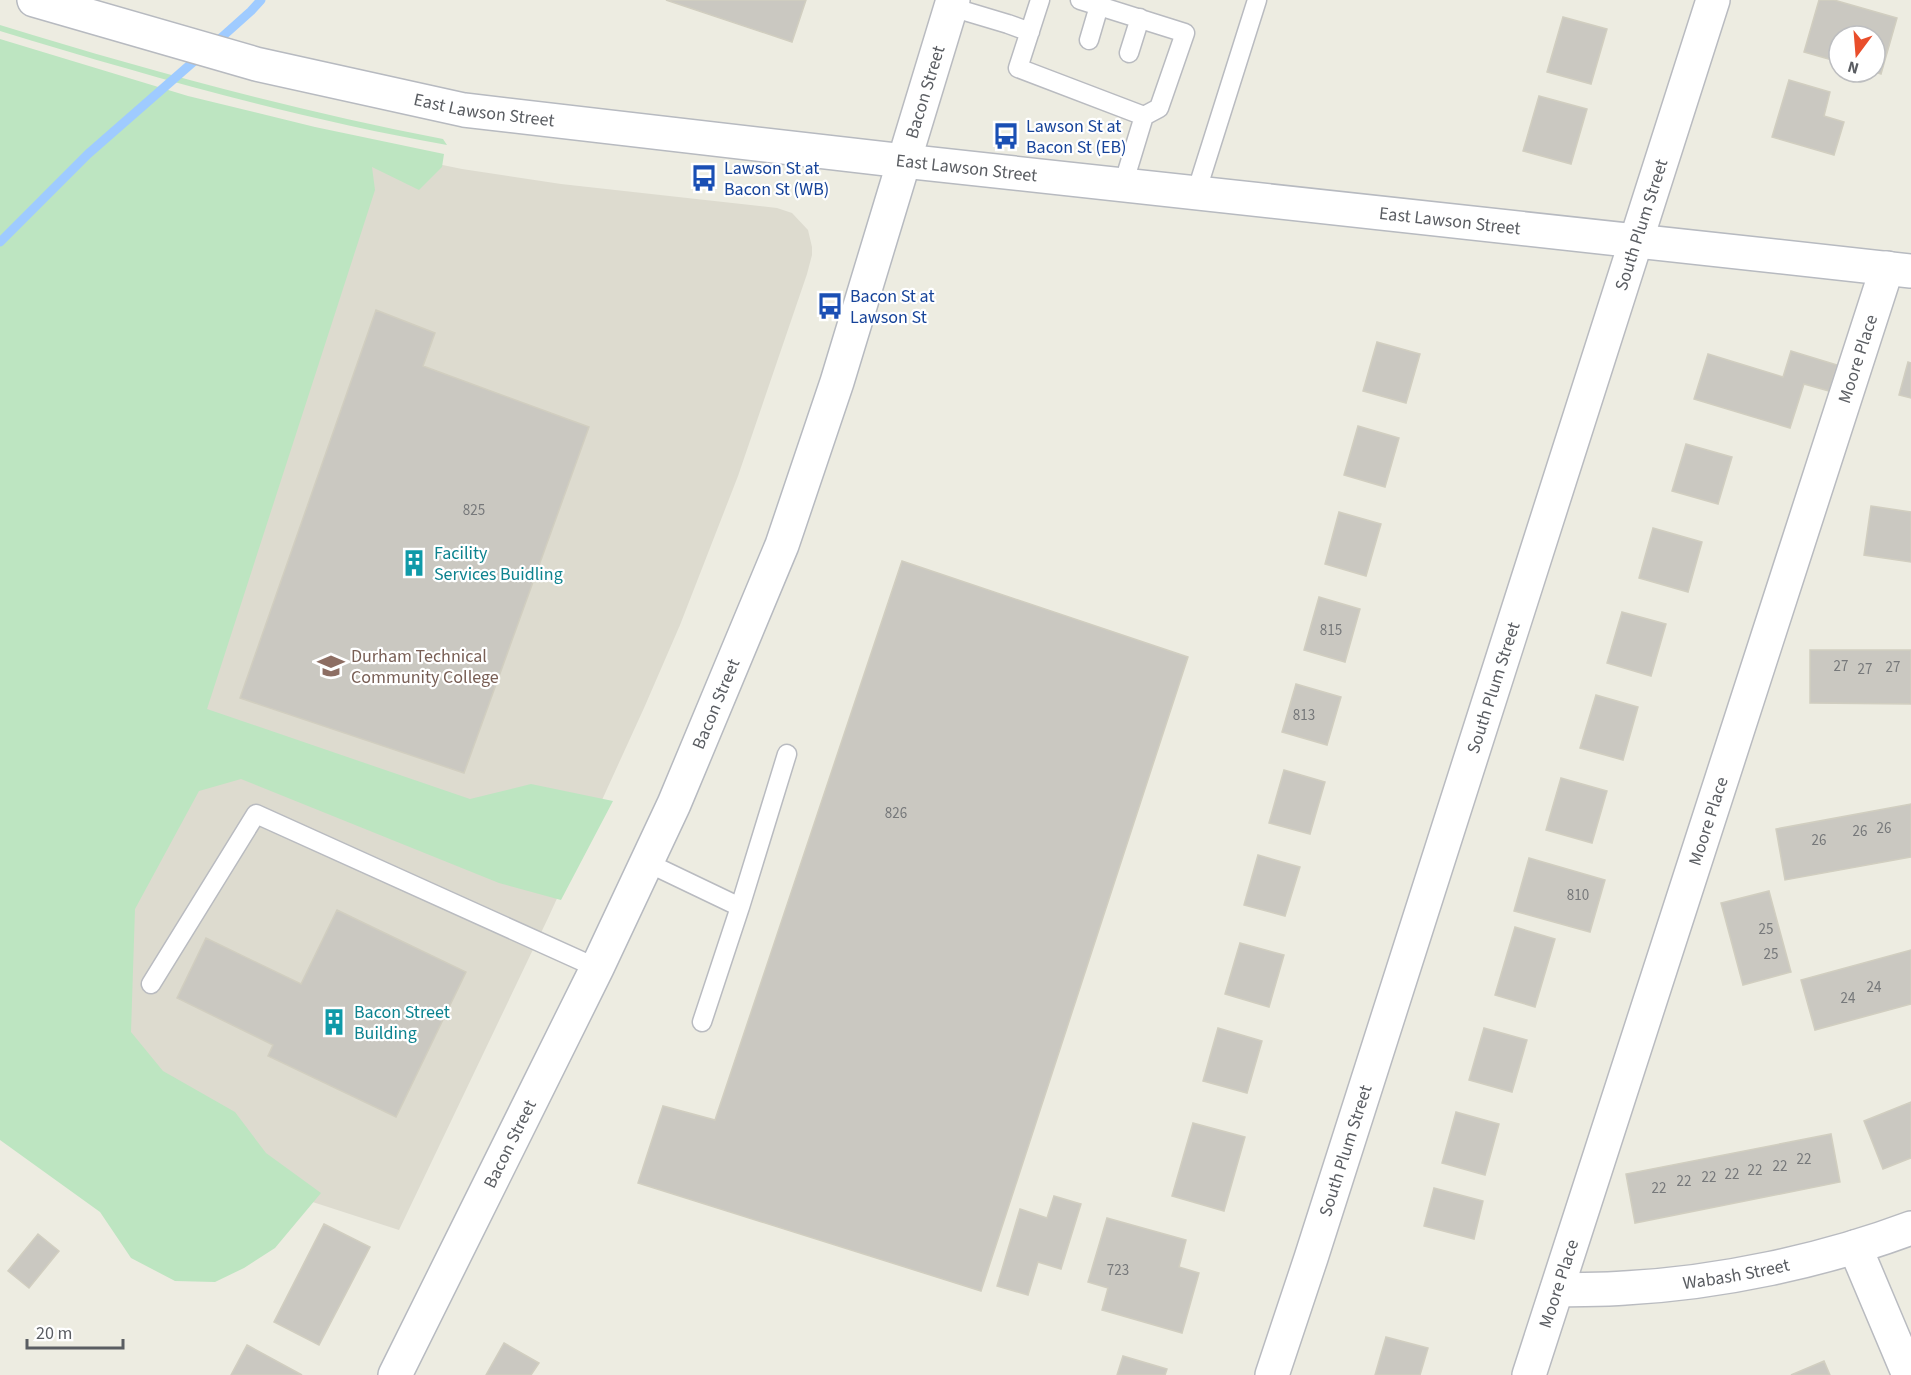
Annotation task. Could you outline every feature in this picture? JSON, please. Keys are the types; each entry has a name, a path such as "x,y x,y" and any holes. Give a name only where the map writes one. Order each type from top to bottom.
{"street":[{"name":"East Lawson Street","path":"34,0 256,64 464,110 904,161 1899,269"},
{"name":"South Plum Street","path":"1272,1375 1713,0"},
{"name":"Bacon Street","path":"395,1375 597,968 674,804 782,545 837,382 952,3"},
{"name":"Moore Place","path":"1529,1375 1899,269"},
{"name":"Wabash Street","path":"1557,1290 1626,1288 1748,1273 1816,1258 1911,1228"},
{"path":"1855,1247 1909,1375"}],"lane":[{"path":"1040,0 1018,68 1077,82 1116,96 1144,116"},
{"path":"1080,0 1185,33 1159,108 1144,116 1123,185"},
{"path":"1196,193 1257,0"},
{"path":"952,3 1030,32"},
{"path":"1089,40 1099,6"},
{"path":"1129,53 1140,18"},
{"path":"702,1022 787,754"},
{"path":"151,984 256,814 597,968"},
{"path":"646,862 740,907"}],"shaded area":[{"name":"Durham Technical Community College","path":"0,53 355,147 462,169 561,184 777,208 792,213 808,230 812,255 807,274 738,476 680,625 549,916 399,1230 208,1168 0,1114"}],"green space":[{"path":"0,25 220,88 443,139 447,145 334,122 222,95 0,31"},
{"path":"0,39 188,96 315,127 444,154 442,167 419,190 372,167 375,190 207,709 470,799 531,784 613,801 561,900 499,883 241,779 199,791 135,909 131,1032 163,1071 235,1112 266,1153 321,1193 275,1248 244,1268 215,1282 175,1281 131,1258 100,1212 0,1140"}],"building":[{"path":"666,0 806,0 792,42"},
{"path":"1819,0 1834,0 1897,18 1887,53 1887,24 1827,24 1827,59 1804,52"},
{"path":"1563,17 1607,29 1591,84 1547,72"},
{"path":"1789,80 1830,92 1824,116 1844,122 1834,155 1772,137"},
{"path":"1539,96 1587,109 1571,164 1523,151"},
{"name":"Facility Services Buidling","path":"376,310 435,333 423,366 589,427 464,773 240,698"},
{"path":"1377,342 1420,354 1406,403 1363,391"},
{"path":"1791,351 1837,365 1829,391 1804,384 1790,428 1694,399 1708,354 1783,377"},
{"path":"1908,362 1911,363 1911,398 1899,395"},
{"path":"1358,426 1399,438 1385,487 1344,475"},
{"path":"1686,444 1732,457 1718,504 1672,491"},
{"path":"1871,506 1911,512 1911,562 1864,555"},
{"path":"1339,512 1381,524 1366,576 1325,564"},
{"path":"1653,528 1702,542 1688,592 1639,578"},
{"path":"902,561 1188,657 981,1291 638,1183 663,1106 715,1120"},
{"path":"1319,597 1360,609 1345,662 1304,650"},
{"path":"1622,612 1666,624 1651,676 1607,663"},
{"path":"1810,650 1911,650 1911,704 1810,703"},
{"path":"1296,684 1341,697 1327,745 1282,732"},
{"path":"1596,695 1638,707 1623,760 1580,748"},
{"path":"1284,770 1325,782 1310,834 1269,823"},
{"path":"1561,778 1607,791 1592,843 1546,830"},
{"path":"1911,804 1911,857 1785,880 1776,829"},
{"path":"1258,855 1300,867 1285,916 1244,905"},
{"path":"1529,858 1605,880 1590,932 1514,911"},
{"path":"1769,891 1791,972 1743,985 1721,903"},
{"name":"Bacon Street Building","path":"337,910 466,972 396,1117 268,1056 273,1045 177,998 206,938 301,984"},
{"path":"1515,927 1555,939 1535,1007 1495,995"},
{"path":"1240,943 1284,955 1269,1007 1225,994"},
{"path":"1911,950 1911,1004 1815,1030 1801,980"},
{"path":"1218,1028 1262,1041 1247,1093 1203,1081"},
{"path":"1484,1028 1527,1040 1512,1092 1469,1080"},
{"path":"1911,1102 1911,1158 1883,1169 1864,1121"},
{"path":"1456,1112 1499,1124 1485,1175 1442,1163"},
{"path":"1193,1123 1245,1137 1224,1211 1172,1196"},
{"path":"1831,1134 1840,1182 1635,1223 1626,1174"},
{"path":"1434,1188 1483,1201 1474,1239 1424,1226"},
{"path":"1054,1196 1081,1204 1061,1269 1038,1262 1028,1295 997,1286 1020,1209 1047,1218"},
{"path":"1107,1218 1186,1240 1179,1267 1199,1273 1182,1333 1102,1310 1108,1288 1088,1282"},
{"path":"324,1224 370,1247 319,1345 274,1322"},
{"path":"38,1234 59,1251 29,1288 8,1271"},
{"path":"1386,1337 1428,1348 1420,1375 1375,1375"},
{"path":"504,1343 539,1363 531,1375 486,1375"},
{"path":"247,1345 302,1375 231,1375"},
{"path":"1123,1356 1167,1369 1165,1375 1117,1375"},
{"path":"1824,1361 1830,1375 1791,1375"}],"waterway":[{"path":"213,45 261,0"},
{"path":"0,242 88,154 200,56"}],"place":[{"name":"Lawson St at Bacon St (EB)","path":"1006,136"},
{"name":"Lawson St at Bacon St (WB)","path":"704,178"},
{"name":"Bacon St at Lawson St","path":"830,306"},
{"name":"Facility Services Buidling","path":"414,563"},
{"name":"Durham Technical Community College","path":"331,666"},
{"name":"Bacon Street Building","path":"334,1022"}]}
